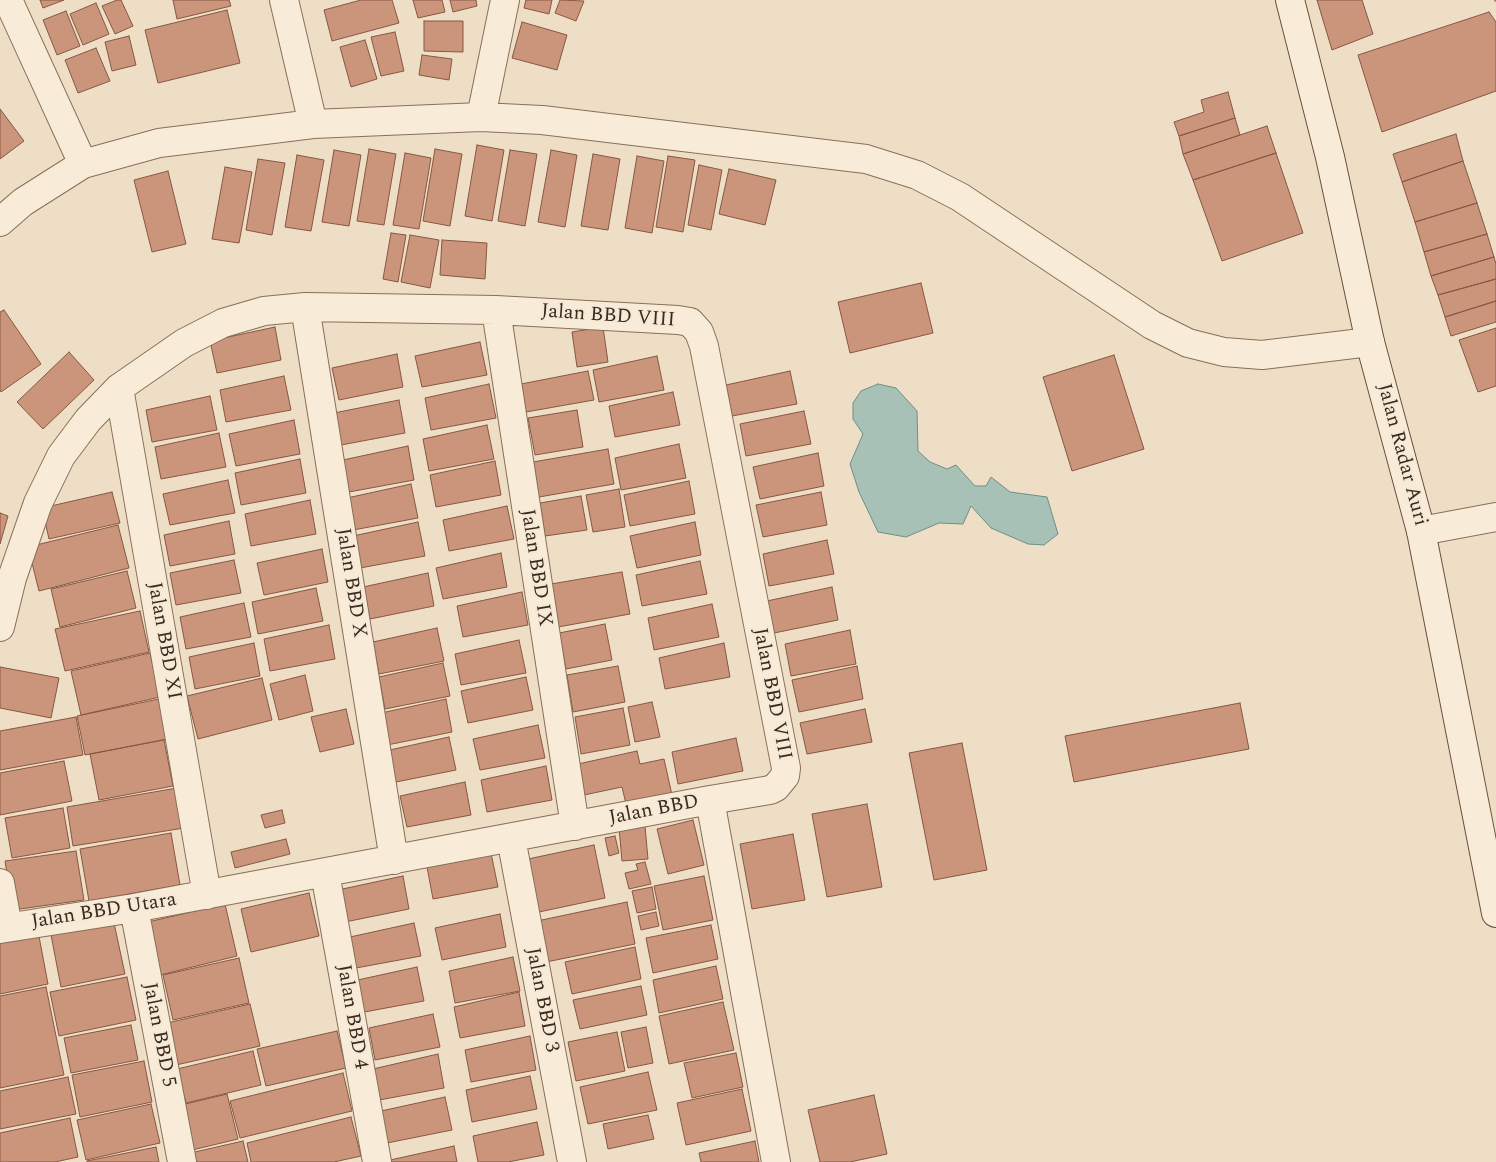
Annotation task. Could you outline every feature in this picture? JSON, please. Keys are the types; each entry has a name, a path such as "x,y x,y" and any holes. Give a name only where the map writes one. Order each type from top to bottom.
{"street":[{"path":"8,0 83,164"},
{"path":"284,0 313,124"},
{"path":"481,117 505,0"},
{"name":"Jalan Radar Auri","path":"1290,0 1330,157 1370,342 1421,531 1488,831 1496,914"},
{"path":"0,222 23,202 83,164 159,143 313,124 481,117 542,120 866,159 917,175 960,196 1152,325 1188,343 1224,352 1262,355 1370,342"},
{"name":"Jalan BBD VIII","path":"0,627 12,578 38,502 61,456 88,420 119,388 184,343 223,323 264,310 305,307 496,310 690,322 699,332 704,346 786,768 786,776 776,787 770,790 710,800"},
{"name":"Jalan BBD X","path":"305,307 394,860"},
{"name":"Jalan BBD IX","path":"496,310 575,826"},
{"name":"Jalan BBD XI","path":"119,388 207,895"},
{"path":"1421,531 1496,517"},
{"name":"Jalan BBD","path":"325,873 710,800 776,1162"},
{"name":"Jalan BBD 3","path":"510,838 572,1162"},
{"name":"Jalan BBD Utara","path":"4,928 134,908 325,873"},
{"name":"Jalan BBD 4","path":"325,873 377,1162"},
{"path":"0,884 4,928"},
{"name":"Jalan BBD 5","path":"134,908 182,1162"}],"shaded area":[{"path":"878,384 896,388 917,411 918,451 930,462 947,469 956,465 975,486 986,486 991,477 1010,492 1047,497 1058,534 1044,545 1028,544 991,528 971,506 963,524 939,523 906,537 878,532 859,492 850,464 863,434 853,419 853,403 861,391"}],"building":[{"path":"40,0 64,0 43,8"},
{"path":"121,0 133,26 115,34 102,6"},
{"path":"173,0 229,0 231,6 177,19"},
{"path":"361,0 392,0 399,23 332,41 324,10"},
{"path":"413,0 442,0 445,12 418,18"},
{"path":"450,0 476,0 477,6 453,12"},
{"path":"526,0 552,0 549,14 524,8"},
{"path":"560,0 584,1 576,21 555,13"},
{"path":"1317,0 1362,0 1373,34 1332,50"},
{"path":"96,3 109,34 83,45 70,14"},
{"path":"227,10 240,63 158,83 145,30"},
{"path":"66,11 80,46 57,55 43,20"},
{"path":"1489,12 1496,22 1496,91 1382,132 1358,55"},
{"path":"424,21 463,21 463,52 424,51"},
{"path":"522,22 567,35 557,70 512,58"},
{"path":"395,32 404,71 381,76 371,37"},
{"path":"129,36 136,65 112,71 105,42"},
{"path":"365,40 377,79 351,87 340,47"},
{"path":"96,48 110,81 78,93 65,60"},
{"path":"422,55 452,59 449,80 419,75"},
{"path":"1228,92 1235,118 1179,136 1174,122 1204,112 1201,100"},
{"path":"0,109 24,141 0,159"},
{"path":"1235,118 1240,135 1183,154 1179,136"},
{"path":"1267,126 1276,153 1193,180 1183,154"},
{"path":"1456,134 1463,161 1402,182 1393,154"},
{"path":"477,145 504,150 492,221 465,216"},
{"path":"369,149 396,154 384,225 357,221"},
{"path":"435,149 462,154 450,226 423,221"},
{"path":"334,150 361,155 349,226 322,222"},
{"path":"510,150 537,154 525,226 498,221"},
{"path":"551,150 577,155 565,227 538,222"},
{"path":"405,153 431,158 419,229 393,225"},
{"path":"1276,153 1303,233 1222,261 1193,180"},
{"path":"593,154 620,159 608,230 581,226"},
{"path":"297,155 324,160 311,231 285,227"},
{"path":"637,156 664,161 652,233 625,228"},
{"path":"668,156 695,160 683,232 656,227"},
{"path":"258,159 285,163 272,235 246,230"},
{"path":"1463,161 1477,203 1415,222 1402,182"},
{"path":"699,165 722,170 711,230 688,225"},
{"path":"225,167 252,172 239,243 212,239"},
{"path":"729,169 776,180 765,225 719,214"},
{"path":"168,171 186,244 152,252 134,180"},
{"path":"1477,203 1487,234 1424,252 1415,222"},
{"path":"391,233 406,235 398,282 383,279"},
{"path":"1487,234 1494,257 1431,276 1424,252"},
{"path":"410,235 439,240 430,288 401,282"},
{"path":"442,240 487,243 485,279 440,275"},
{"path":"1494,257 1496,279 1438,295 1431,276"},
{"path":"1496,279 1496,301 1445,317 1438,295"},
{"path":"921,283 933,333 850,353 838,302"},
{"path":"1496,301 1496,322 1451,336 1445,317"},
{"path":"4,310 41,364 1,392 0,312"},
{"path":"275,327 281,360 217,373 210,341"},
{"path":"603,327 608,362 577,367 572,332"},
{"path":"1496,328 1496,386 1478,392 1459,340"},
{"path":"480,342 487,375 422,387 415,356"},
{"path":"69,352 94,380 43,429 17,402"},
{"path":"397,354 403,387 339,400 332,368"},
{"path":"1114,355 1144,449 1072,471 1043,377"},
{"path":"657,356 664,390 599,402 593,370"},
{"path":"588,371 594,400 526,412 521,384"},
{"path":"790,371 797,404 732,416 726,385"},
{"path":"284,376 291,410 226,422 220,390"},
{"path":"489,384 496,418 431,430 425,398"},
{"path":"673,392 680,425 615,437 609,406"},
{"path":"210,396 217,430 152,442 146,410"},
{"path":"399,400 405,433 341,445 334,413"},
{"path":"577,410 583,447 535,455 528,418"},
{"path":"804,411 811,444 746,456 740,424"},
{"path":"294,420 300,454 236,466 229,434"},
{"path":"487,425 494,459 429,471 423,439"},
{"path":"219,433 226,467 161,479 155,447"},
{"path":"679,444 686,478 621,490 615,458"},
{"path":"408,446 414,480 349,492 343,460"},
{"path":"608,449 614,484 539,497 533,462"},
{"path":"818,453 824,486 760,499 753,467"},
{"path":"300,459 306,493 241,505 235,473"},
{"path":"495,461 501,495 436,507 430,475"},
{"path":"228,480 235,513 170,525 163,494"},
{"path":"689,481 695,514 630,526 624,495"},
{"path":"411,484 418,518 353,530 347,498"},
{"path":"619,489 625,527 593,532 586,495"},
{"path":"112,492 120,523 49,539 42,508"},
{"path":"821,492 827,525 763,537 756,505"},
{"path":"581,496 587,530 545,536 540,503"},
{"path":"310,500 316,534 251,546 245,514"},
{"path":"507,506 514,539 449,551 443,520"},
{"path":"0,513 8,516 0,544"},
{"path":"229,521 235,554 170,566 164,535"},
{"path":"418,522 425,556 360,568 353,536"},
{"path":"695,522 701,555 637,568 630,536"},
{"path":"118,525 129,568 39,591 28,547"},
{"path":"827,540 834,574 769,586 763,554"},
{"path":"322,549 328,582 264,595 257,563"},
{"path":"501,553 507,587 443,599 436,568"},
{"path":"234,560 241,593 176,605 170,573"},
{"path":"700,561 707,594 642,606 636,575"},
{"path":"127,571 136,608 60,627 51,589"},
{"path":"622,572 630,614 558,627 551,584"},
{"path":"428,573 434,606 370,619 363,587"},
{"path":"832,587 838,620 774,633 767,601"},
{"path":"316,588 323,621 258,634 252,602"},
{"path":"522,592 528,625 463,637 457,606"},
{"path":"244,603 251,637 186,649 180,617"},
{"path":"712,604 719,637 654,650 648,618"},
{"path":"140,611 149,652 65,671 55,629"},
{"path":"605,624 612,660 566,669 559,633"},
{"path":"329,625 335,659 270,671 264,639"},
{"path":"437,628 444,661 379,674 373,642"},
{"path":"850,630 856,664 791,676 785,644"},
{"path":"519,640 526,673 461,685 455,654"},
{"path":"254,643 260,676 195,689 189,657"},
{"path":"724,643 730,677 665,689 659,658"},
{"path":"150,653 160,697 81,715 71,671"},
{"path":"443,663 450,696 385,709 379,677"},
{"path":"618,666 625,702 573,712 567,675"},
{"path":"857,666 863,699 799,712 792,680"},
{"path":"0,667 59,678 51,718 0,708"},
{"path":"305,675 313,711 279,720 270,684"},
{"path":"526,677 533,710 468,723 461,691"},
{"path":"262,678 272,720 198,739 187,696"},
{"path":"159,699 167,739 85,755 77,716"},
{"path":"446,699 452,732 387,745 381,713"},
{"path":"652,702 660,737 635,742 628,707"},
{"path":"1240,703 1249,749 1074,782 1065,736"},
{"path":"623,708 630,745 581,754 575,717"},
{"path":"346,709 354,744 320,752 311,717"},
{"path":"865,709 872,742 807,754 800,723"},
{"path":"76,717 83,755 0,770 0,731"},
{"path":"538,725 545,758 480,770 473,739"},
{"path":"449,737 456,770 391,783 385,751"},
{"path":"736,738 743,771 678,784 672,752"},
{"path":"164,740 173,786 99,800 90,754"},
{"path":"962,743 987,870 934,880 909,753"},
{"path":"637,751 640,764 664,759 672,795 626,804 622,787 584,795 578,764"},
{"path":"64,761 72,801 0,815 0,773"},
{"path":"546,766 552,800 487,812 481,780"},
{"path":"465,782 471,815 407,827 400,796"},
{"path":"177,788 184,828 73,846 67,807"},
{"path":"867,804 882,887 827,897 812,814"},
{"path":"63,808 70,848 12,858 5,818"},
{"path":"282,810 285,823 265,828 261,815"},
{"path":"693,820 704,865 668,874 657,829"},
{"path":"645,826 648,859 622,861 619,828"},
{"path":"171,833 180,885 89,901 80,849"},
{"path":"793,834 805,900 752,909 740,844"},
{"path":"615,836 619,853 609,856 605,838"},
{"path":"286,839 290,854 235,868 231,852"},
{"path":"594,845 605,898 539,912 528,859"},
{"path":"76,851 84,900 13,910 5,861"},
{"path":"491,853 498,887 433,899 427,867"},
{"path":"645,862 651,884 629,889 625,873 638,870 636,864"},
{"path":"403,876 409,909 345,922 338,890"},
{"path":"704,876 713,920 663,930 654,886"},
{"path":"652,887 656,909 637,913 632,891"},
{"path":"309,893 319,936 251,952 241,909"},
{"path":"627,902 635,944 546,962 537,921"},
{"path":"225,904 237,956 160,975 148,922"},
{"path":"656,912 659,926 641,930 638,916"},
{"path":"500,914 506,947 442,960 435,928"},
{"path":"114,923 125,974 61,987 51,935"},
{"path":"414,923 421,956 356,968 350,937"},
{"path":"711,925 718,959 653,973 646,938"},
{"path":"38,931 48,984 0,994 0,939"},
{"path":"635,947 641,979 572,994 565,962"},
{"path":"513,957 520,991 455,1003 449,971"},
{"path":"239,958 249,1003 173,1020 163,975"},
{"path":"716,966 723,999 659,1013 653,980"},
{"path":"417,967 424,1001 359,1013 353,981"},
{"path":"127,977 136,1020 59,1036 50,992"},
{"path":"641,986 647,1015 580,1029 573,1000"},
{"path":"46,987 64,1075 0,1088 0,996"},
{"path":"519,992 525,1026 460,1038 454,1007"},
{"path":"723,1002 734,1050 669,1064 659,1016"},
{"path":"250,1004 260,1046 176,1065 167,1023"},
{"path":"433,1014 440,1047 375,1060 369,1028"},
{"path":"131,1025 138,1060 71,1073 64,1038"},
{"path":"646,1027 653,1063 628,1068 621,1032"},
{"path":"337,1031 346,1068 266,1086 257,1049"},
{"path":"617,1032 625,1071 576,1081 568,1042"},
{"path":"530,1036 536,1070 471,1082 465,1050"},
{"path":"253,1051 261,1085 186,1103 177,1069"},
{"path":"736,1053 743,1087 692,1098 684,1063"},
{"path":"438,1054 444,1088 379,1100 373,1069"},
{"path":"144,1061 152,1102 80,1117 72,1075"},
{"path":"648,1072 657,1110 588,1124 580,1087"},
{"path":"343,1073 352,1111 240,1138 230,1101"},
{"path":"530,1076 537,1109 472,1122 466,1090"},
{"path":"68,1077 76,1114 0,1129 0,1091"},
{"path":"742,1089 751,1131 686,1145 677,1103"},
{"path":"227,1094 238,1139 184,1152 173,1107"},
{"path":"874,1095 887,1154 850,1162 820,1162 808,1110"},
{"path":"445,1097 452,1130 387,1143 381,1111"},
{"path":"151,1104 160,1143 86,1160 77,1120"},
{"path":"648,1115 654,1139 608,1149 603,1124"},
{"path":"351,1117 361,1156 334,1162 251,1162 247,1143"},
{"path":"70,1118 78,1157 55,1162 0,1162 0,1133"},
{"path":"537,1122 544,1155 508,1162 478,1162 473,1136"},
{"path":"243,1141 248,1162 188,1162 186,1154"},
{"path":"755,1141 759,1162 701,1162 699,1153"},
{"path":"454,1146 457,1162 390,1162 390,1160"},
{"path":"156,1147 159,1162 87,1162 87,1161"}]}
